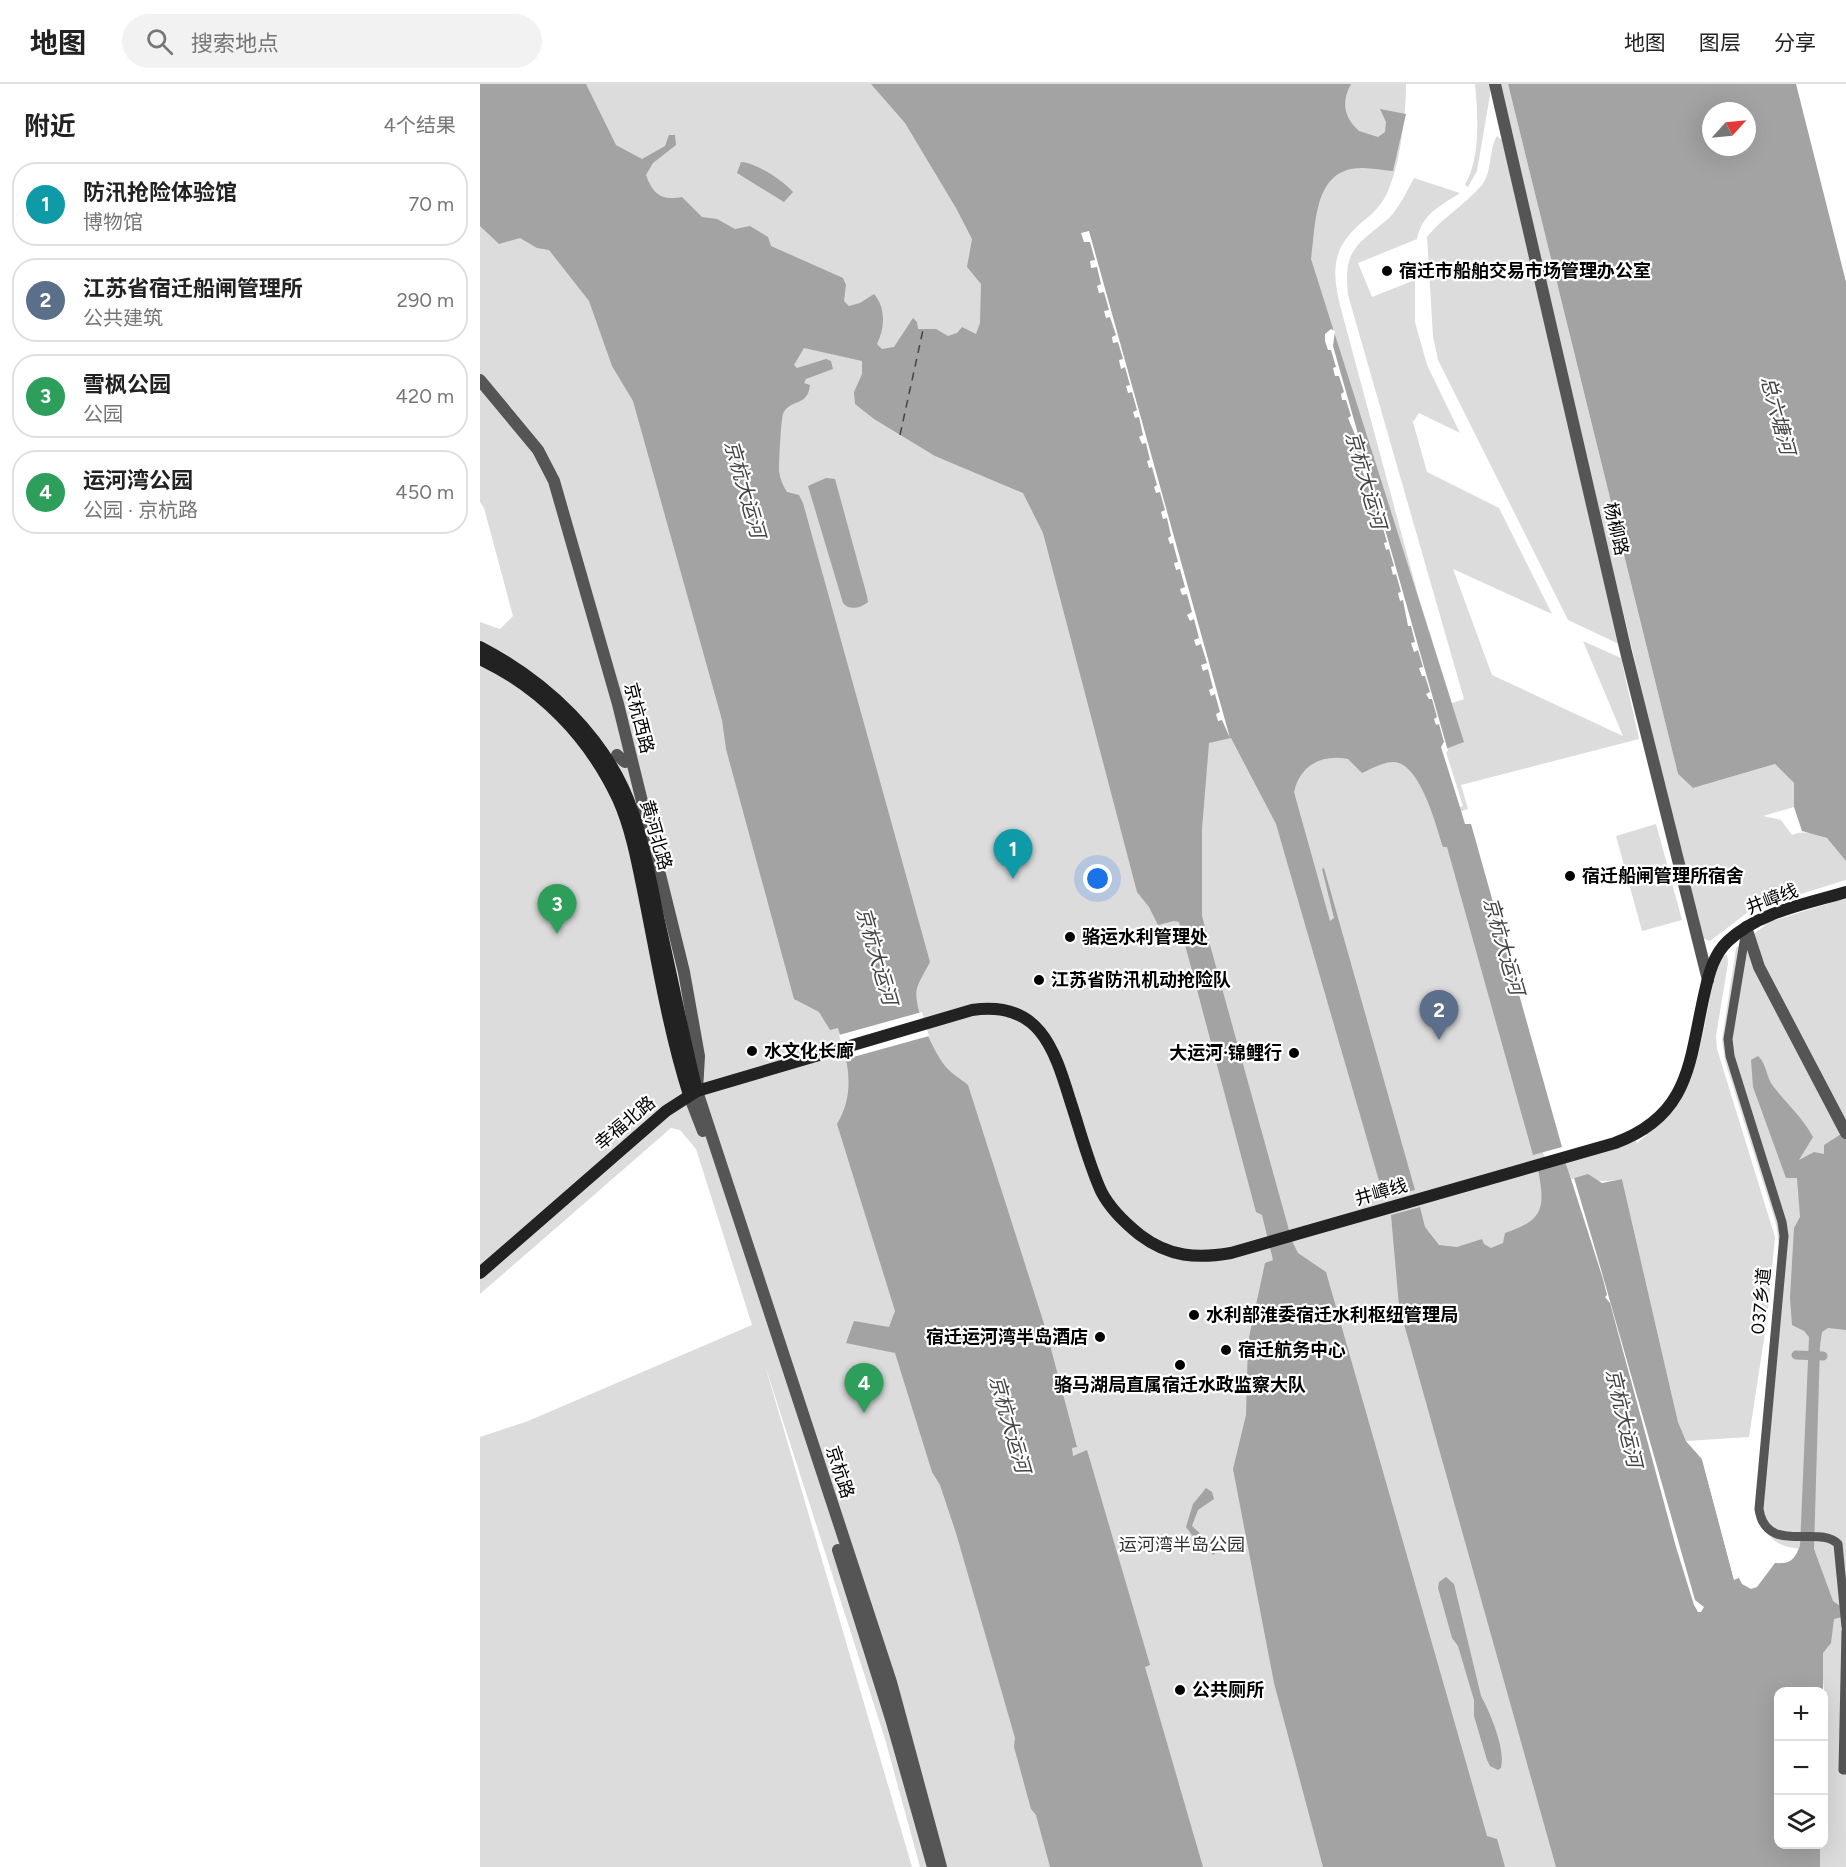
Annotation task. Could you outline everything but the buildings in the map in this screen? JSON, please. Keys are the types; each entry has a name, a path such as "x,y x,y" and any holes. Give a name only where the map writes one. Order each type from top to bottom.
{"main road":[{"name":"黄河北路","path":"480,647 522,672 559,702 587,732 632,809 646,858 693,1093"},
{"name":"黄河北路","path":"480,659 525,685 556,711 595,758 617,798 637,861 678,1060 693,1093"},
{"name":"井嶂线","path":"824,1054 972,1010 991,1008 1016,1013 1035,1025 1056,1054 1088,1158 1102,1193 1128,1226 1148,1241 1177,1254 1207,1257 1262,1244 1624,1140 1671,1107 1681,1091 1715,958 1727,942 1746,927 1768,915 1846,892"},
{"name":"幸福北路","path":"480,1273 630,1142 693,1093 824,1054"}],"street":[{"name":"杨柳路","path":"1495,84 1626,652 1708,981"},
{"name":"京杭西路","path":"480,380 538,450 554,481 630,756 684,972 699,1056 693,1093"},
{"path":"617,755 624,762 630,756"},
{"path":"1746,927 1758,967 1846,1133"},
{"name":"037乡道","path":"1746,927 1728,1039 1730,1056 1782,1221 1784,1236 1759,1509 1769,1528 1778,1534 1795,1538 1828,1538 1835,1541 1840,1550 1846,1627"},
{"name":"京杭路","path":"693,1093 892,1722 933,1867"},
{"name":"京杭路","path":"693,1093 891,1682 941,1867"},
{"path":"1846,1631 1843,1770 1846,1770"}],"green space":[{"name":"运河湾半岛公园","path":"480,84 1406,84 1401,140 1392,182 1379,206 1344,242 1339,251 1335,279 1341,309 1418,595 1452,703 1464,699 1348,295 1348,267 1355,249 1393,214 1414,178 1460,193 1428,217 1419,230 1417,239 1358,263 1372,297 1415,280 1415,322 1427,365 1460,433 1419,413 1413,422 1427,472 1499,508 1552,614 1453,569 1492,675 1623,736 1583,641 1621,658 1639,739 1461,785 1468,809 1449,815 1742,1867 920,1867 885,1739 764,1362 912,1867 480,1867 480,1437 528,1421 752,1325 696,1149 680,1130 671,1128 480,1294 480,622 500,629 513,616 484,508 480,502"},
{"path":"1475,84 1490,84 1490,95 1477,171 1468,187 1465,185 1474,161 1477,136"},
{"path":"1497,84 1508,84 1678,774 1693,788 1775,764 1794,783 1794,807 1763,816 1781,820 1792,835 1808,833 1824,837 1838,847 1846,861 1846,880 1752,909 1710,941 1702,938"},
{"path":"1497,136 1502,140 1619,644 1568,620 1438,360 1433,336 1427,237 1482,185 1488,173 1492,148"},
{"path":"1656,824 1682,920 1642,931 1616,836"},
{"path":"1846,898 1846,1867 1819,1867 1819,1849 1828,1849 1828,1687 1824,1687 1814,1549 1792,1548 1776,1542 1765,1530 1755,1510 1779,1245 1776,1224 1725,1061 1722,1040 1736,948 1769,922"},
{"path":"1727,955 1728,963 1716,1036 1717,1049 1775,1237 1767,1320 1749,1437 1686,1441 1678,1422 1622,1179 1602,1181 1571,1179 1565,1161 1636,1140 1637,1143 1659,1124 1675,1104 1687,1084 1695,1063 1717,965 1723,956"}],"water":[{"name":"京杭大运河","path":"480,84 586,84 616,145 642,159 665,146 669,135 675,135 676,145 653,163 646,175 655,191 663,197 682,197 702,217 717,219 735,229 750,226 768,237 771,246 843,278 846,285 844,301 849,306 860,303 874,294 881,305 883,318 882,331 877,344 882,349 894,347 913,318 917,322 918,329 936,329 948,336 957,333 962,327 976,334 980,323 981,284 967,267 972,239 956,208 905,123 871,84 1351,84 1345,103 1347,115 1359,131 1378,137 1385,132 1386,122 1380,109 1406,114 1393,171 1356,168 1339,174 1329,182 1319,205 1311,259 1464,742 1443,750 1465,824 1471,824 1562,1147 1533,1155 1447,847 1443,847 1426,796 1411,772 1403,765 1389,762 1362,773 1348,759 1329,758 1307,768 1301,775 1294,792 1330,921 1334,918 1322,869 1324,868 1415,1190 1384,1198 1276,824 1231,738 1209,743 1202,829 1202,916 1292,1241 1298,1253 1326,1272 1487,1836 1497,1839 1505,1867 1323,1867 1274,1683 1233,1469 1246,1415 1248,1342 1265,1263 1273,1260 1262,1215 1256,1212 1179,922 1158,925 1149,907 1137,892 1043,533 1023,493 935,456 874,419 855,404 854,392 862,374 862,361 804,348 794,365 797,368 826,359 831,361 833,369 806,379 804,383 810,385 806,397 789,406 783,414 779,474 787,492 799,495 803,503 930,962 917,988 918,1006 930,1041 941,1060 948,1070 968,1085 1046,1330 1077,1447 1072,1448 1073,1456 1087,1450 1150,1665 1145,1667 1203,1867 1050,1867 1036,1815 1031,1809 1014,1747 1015,1738 956,1533 940,1485 932,1472 895,1353 846,1343 854,1321 889,1327 895,1311 837,1124 847,1100 848,1089 847,1065 838,1028 830,1030 819,1012 794,999 726,749 722,720 633,401 612,366 589,301 549,250 537,248 520,238 499,244 480,226"},
{"name":"总六塘河","path":"1508,84 1796,84 1846,282 1846,861 1827,838 1802,831 1794,807 1794,783 1775,764 1693,788 1678,774"},
{"path":"741,162 769,173 793,192 784,202 737,173"},
{"path":"826,478 835,479 867,596 868,602 859,607 848,607 843,603 808,486"},
{"name":"京杭大运河","path":"1758,1056 1773,1086 1813,1137 1799,1160 1814,1152 1824,1154 1824,1145 1846,1131 1846,1330 1828,1328 1822,1332 1814,1549 1833,1601 1840,1606 1846,1616 1834,1619 1831,1643 1823,1653 1823,1687 1774,1687 1774,1849 1820,1849 1820,1867 1556,1867 1399,1306 1391,1215 1420,1207 1425,1227 1439,1245 1457,1247 1482,1239 1484,1244 1491,1248 1503,1243 1505,1233 1528,1223 1535,1217 1541,1203 1538,1169 1565,1161 1571,1179 1588,1174 1602,1183 1622,1179 1678,1422 1686,1441 1702,1459 1734,1579 1739,1578 1742,1584 1751,1589 1757,1587 1775,1563 1785,1563 1791,1560 1800,1546 1809,1337 1804,1331 1792,1325 1790,1298 1794,1228 1800,1217 1797,1178 1786,1178 1753,1087 1751,1060"},
{"path":"1206,1488 1212,1492 1214,1499 1198,1510 1192,1526 1217,1549 1214,1555 1201,1547 1186,1527 1193,1504"},
{"path":"1446,1577 1454,1584 1481,1696 1493,1721 1499,1742 1502,1760 1501,1768 1498,1770 1490,1766 1487,1760 1474,1716 1474,1700 1458,1646 1452,1638 1438,1588 1439,1582"}],"pier":[{"path":"1089,231 1230,738 1222,720 1218,721 1216,714 1220,712 1215,694 1211,696 1209,690 1213,688 1208,669 1203,671 1201,665 1207,663 1201,644 1196,646 1194,640 1199,638 1194,619 1190,621 1187,615 1192,612 1187,594 1182,595 1180,589 1185,587 1180,569 1176,570 1174,563 1178,562 1173,543 1170,544 1168,538 1171,536 1167,518 1163,519 1161,512 1165,510 1160,492 1156,493 1154,487 1157,485 1152,467 1149,468 1147,461 1150,460 1146,443 1142,444 1139,437 1143,435 1139,417 1135,418 1133,412 1137,410 1132,392 1128,393 1126,386 1130,385 1125,367 1121,369 1119,360 1123,359 1118,342 1113,343 1112,337 1116,335 1110,317 1106,318 1104,311 1109,310 1104,292 1099,293 1097,286 1101,284 1097,267 1091,268 1090,261 1095,260 1090,242 1084,242 1081,233"},
{"path":"1331,329 1335,331 1333,346 1448,751 1446,752 1463,806 1460,807 1441,747 1444,742 1439,724 1436,725 1434,719 1437,717 1432,699 1429,699 1426,694 1430,692 1425,676 1422,676 1419,668 1423,667 1418,650 1414,652 1411,643 1415,642 1411,626 1408,626 1403,600 1400,601 1398,593 1401,592 1396,574 1393,575 1391,567 1394,566 1389,549 1386,550 1384,543 1387,542 1382,525 1379,526 1375,500 1371,501 1369,494 1373,492 1368,475 1364,476 1362,468 1365,467 1360,449 1357,450 1355,443 1358,442 1348,418 1351,416 1346,400 1342,400 1341,394 1344,392 1339,376 1335,376 1333,368 1336,367 1331,350 1328,350 1325,341 1325,334"},
{"path":"922,1012 929,1036 846,1059 839,1035"},
{"path":"1574,1178 1596,1252 1695,1600 1704,1607 1701,1612 1698,1612 1694,1605 1676,1547 1610,1303 1605,1297 1607,1295 1603,1279 1571,1179"},
{"path":"1686,1441 1689,1441 1705,1458 1736,1576 1742,1576 1734,1580 1702,1459"}],"waterway":[{"path":"1796,1355 1823,1356"}],"ferry route":[{"path":"900,435 923,330"}],"place":[{"name":"宿迁市船舶交易市场管理办公室","path":"1387,271"},
{"name":"宿迁船闸管理所宿舍","path":"1570,876"},
{"name":"防汛抢险体验馆","path":"1013,879"},
{"name":"雪枫公园","path":"557,934"},
{"name":"骆运水利管理处","path":"1070,937"},
{"name":"江苏省防汛机动抢险队","path":"1039,980"},
{"name":"江苏省宿迁船闸管理所","path":"1439,1040"},
{"name":"水文化长廊","path":"752,1051"},
{"name":"大运河·锦鲤行","path":"1294,1053"},
{"name":"水利部淮委宿迁水利枢纽管理局","path":"1194,1315"},
{"name":"宿迁运河湾半岛酒店","path":"1100,1337"},
{"name":"宿迁航务中心","path":"1226,1350"},
{"name":"骆马湖局直属宿迁水政监察大队","path":"1180,1365"},
{"name":"运河湾公园","path":"864,1413"},
{"name":"公共厕所","path":"1180,1690"}]}
